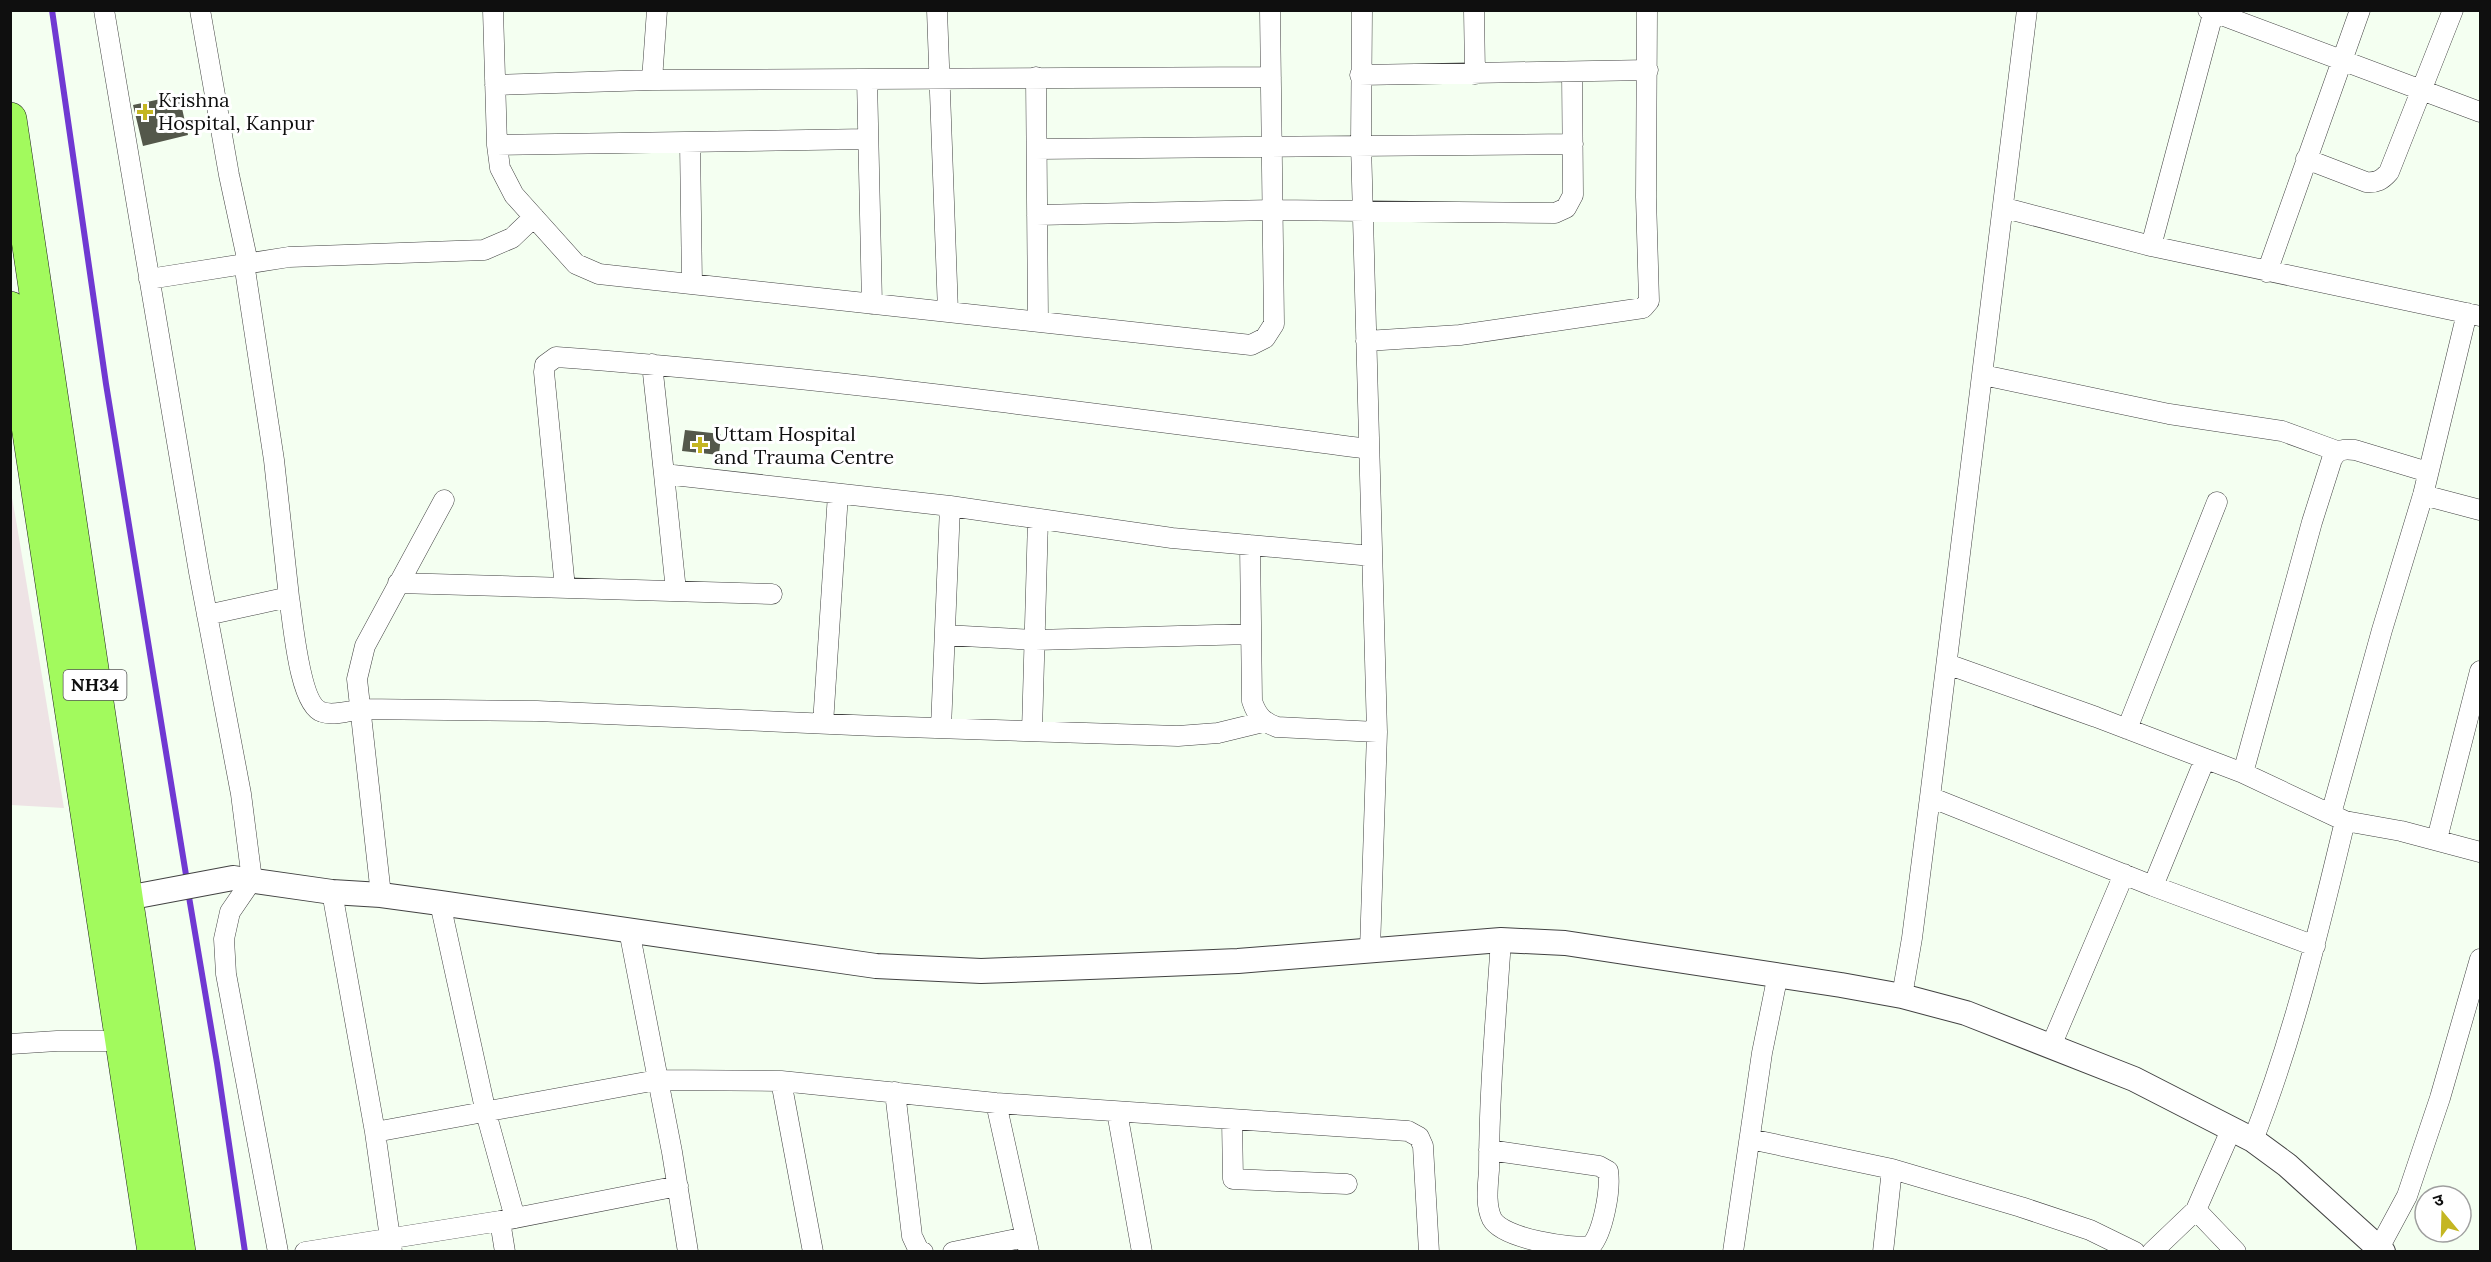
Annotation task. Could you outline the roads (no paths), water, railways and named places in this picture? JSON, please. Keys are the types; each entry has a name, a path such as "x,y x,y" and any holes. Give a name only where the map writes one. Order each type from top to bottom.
{"highway":[{"name":"NH34","path":"10,119 113,900 121,1041 154,1251"},
{"name":"NH34","path":"10,308 113,900 179,1251"}],"street":[{"path":"104,10 207,615 241,794 243,879 230,912 224,939 226,974 278,1251"},
{"path":"200,10 246,263 274,460 289,597 303,683 310,703 321,712 334,713 360,709 537,711 823,724 1178,736 1218,733 1263,722 1277,727 1377,732"},
{"path":"493,10 497,145 500,168 514,195 576,264 599,274 1251,345 1265,338 1274,324 1270,10"},
{"path":"652,80 657,10"},
{"path":"937,10 948,312"},
{"path":"1362,10 1361,144 1377,732 1370,950"},
{"path":"1474,10 1475,74"},
{"path":"1366,341 1460,335 1622,313 1643,308 1649,301 1646,197 1647,10"},
{"path":"1902,996 1912,938 2005,208 2027,10"},
{"path":"2267,272 2360,10"},
{"path":"2306,159 2366,182 2374,183 2382,180 2389,172 2453,10"},
{"path":"2151,246 2212,11 2481,112"},
{"path":"1360,75 1648,70"},
{"path":"1037,215 1273,210 1555,213 1566,208 1573,195 1572,72"},
{"path":"1036,77 1038,321"},
{"path":"495,85 652,80 1271,77"},
{"path":"867,79 872,304"},
{"path":"497,145 867,139"},
{"path":"690,143 692,284"},
{"path":"1036,149 1361,144 1574,144"},
{"path":"2005,208 2151,246 2474,315 2382,630 2338,817 2315,946 2290,1039 2242,1135 2196,1210 2152,1251"},
{"path":"149,279 288,257 484,250 512,238 534,217"},
{"path":"565,588 545,365 556,357 652,364 1002,402 1369,449"},
{"path":"652,364 676,591"},
{"path":"1983,375 2169,414 2282,431 2337,452"},
{"path":"2243,773 2312,522 2332,459 2337,452 2343,449 2355,450 2428,472"},
{"path":"664,474 950,506 1172,538 1372,556"},
{"path":"823,724 838,494"},
{"path":"2423,495 2481,510"},
{"path":"381,895 357,679 365,646 444,500"},
{"path":"2127,729 2217,502"},
{"path":"940,728 950,506"},
{"path":"1032,731 1038,519"},
{"path":"1250,545 1252,701 1255,711 1263,722"},
{"path":"398,583 772,594"},
{"path":"207,615 289,597"},
{"path":"945,635 1035,640 1251,634"},
{"path":"1947,664 2243,773 2338,817 2437,839 2481,852"},
{"path":"2437,839 2481,671"},
{"path":"2153,886 2205,759"},
{"path":"1930,797 2153,886 2315,946"},
{"path":"2051,1046 2124,874"},
{"path":"113,900 243,879 332,892 381,895 440,903 876,966 981,971 1238,961 1501,940 1565,943 1778,974 1902,996 1966,1013 2134,1079 2242,1135 2287,1165 2381,1250 2407,1196 2440,1098 2481,959"},
{"path":"332,892 375,1132 391,1245"},
{"path":"440,903 507,1220 505,1251"},
{"path":"629,930 678,1186 688,1251"},
{"path":"1489,1150 1599,1166 1608,1171 1610,1182 1599,1237 1591,1246 1577,1248 1511,1234 1500,1229 1493,1221 1488,1209 1489,1150 1501,940"},
{"path":"1732,1251 1762,1053 1778,974"},
{"path":"10,1044 121,1041"},
{"path":"375,1132 657,1080 781,1081 996,1103 1408,1131 1419,1137 1425,1159 1429,1251"},
{"path":"781,1081 813,1251"},
{"path":"895,1092 912,1236 919,1251 923,1251"},
{"path":"953,1251 1028,1244 996,1103"},
{"path":"1117,1112 1142,1251"},
{"path":"1232,1120 1233,1179 1347,1184"},
{"path":"1750,1138 1892,1169 2041,1213 2090,1230 2135,1251"},
{"path":"1883,1251 1892,1169"},
{"path":"305,1251 391,1245 678,1186"},
{"path":"2196,1210 2236,1251"}],"waterway":[{"path":"52,10 106,384 187,881"},
{"path":"188,891 217,1063 245,1252"}],"place":[{"name":"Krishna Hospital, Kanpur","path":"145,112"},
{"name":"Uttam Hospital and Trauma Centre","path":"700,445"}]}
